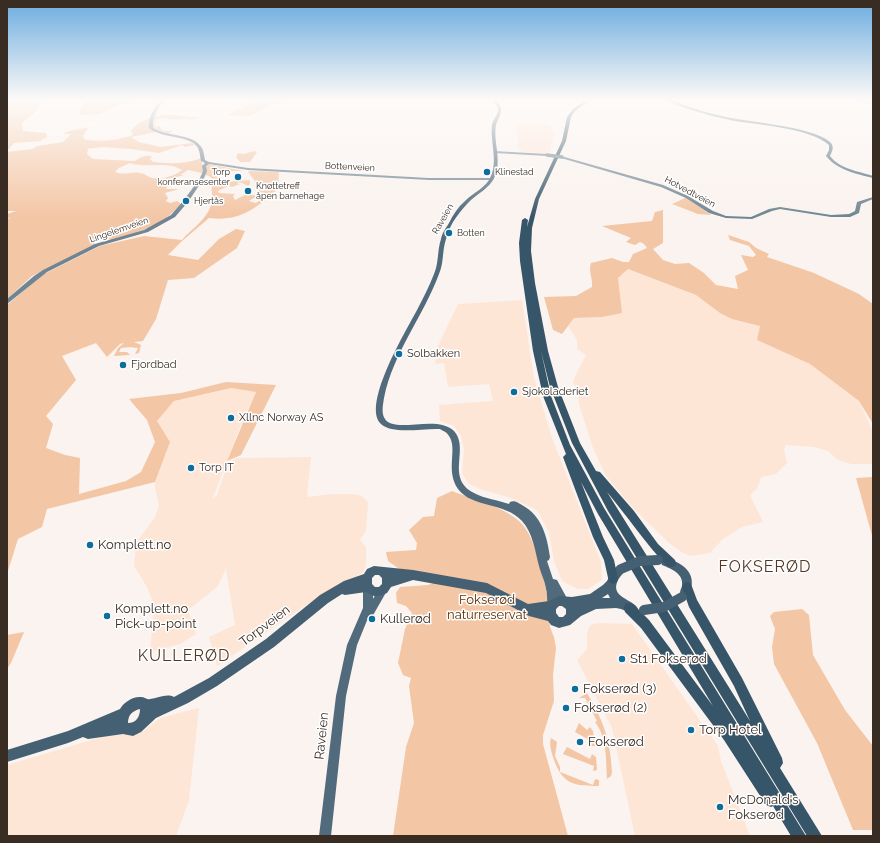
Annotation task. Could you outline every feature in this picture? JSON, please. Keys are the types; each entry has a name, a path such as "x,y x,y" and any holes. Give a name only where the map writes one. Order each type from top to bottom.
{"highway":[{"path":"560,138 558,146 530,204 523,234 522,251 540,367 551,407 574,460 601,511 799,836"},
{"path":"564,138 562,147 535,205 528,234 530,272 543,344 556,391 573,435 589,469 619,522 815,836"},
{"path":"551,407 550,413 608,560 614,595 645,624 728,736 793,836"},
{"path":"573,435 601,480 631,514 655,547 670,563"},
{"path":"658,560 670,563 680,568 688,580 685,592 667,606 656,610 644,610 608,602 579,610 568,621 563,622 558,621 552,609 556,602 580,602 605,592 621,569 640,561 658,560"},
{"path":"430,578 407,577 375,591 368,584 372,572 377,570 384,572 430,578 487,588 533,612 552,609"},
{"path":"384,572 387,575 386,586"},
{"name":"Torpveien","path":"145,720 152,714 184,699 213,682 270,642 324,599 349,588 368,584"},
{"path":"685,592 743,691 773,756 821,836"},
{"path":"565,602 571,609 572,616"},
{"name":"Torpveien","path":"146,706 170,701 213,682"},
{"path":"68,737 116,728 133,729 140,726 145,720 147,713 146,706 141,703 134,704 128,708 123,714 121,721 124,728"},
{"path":"7,756 68,737 123,714"}],"main road":[{"path":"179,138 194,142 200,148 203,161 208,163"},
{"path":"492,180 495,170 494,138"},
{"path":"822,138 831,144 832,149 828,156 832,162 873,177"},
{"name":"Hotvedtveien","path":"495,152 562,157 655,183 686,197 711,212 730,218 752,218 771,210 783,208 833,216 848,216 857,212 859,203 873,198"},
{"name":"Bottenveien","path":"208,163 248,169 436,180 492,180"},
{"name":"Lingelemveien","path":"7,302 45,271 97,245 146,231 173,216 190,197 202,178 205,171 204,166 208,163"},
{"name":"Raveien","path":"457,480 454,468 456,443 448,430 432,425 397,428 385,423 379,414 380,402 387,375 394,357 403,338 421,309 434,282 440,265 444,235 464,204 485,189 492,180"},
{"path":"457,480 465,488 476,494 511,503 521,508 536,521 544,540 551,578 565,602"},
{"path":"457,480 463,489 468,493 510,508 518,512 529,522 536,534 552,590 552,609"},
{"name":"Raveien","path":"325,836 341,696 354,640 368,608 368,584"},
{"name":"Raveien","path":"354,640 386,586"}],"shaded area":[{"path":"518,138 553,138 549,154 522,152 517,146"},
{"path":"628,269 696,295 720,313 760,326 757,340 810,364 859,401 873,432 873,464 851,464 838,460 828,451 814,447 786,445 784,450 787,463 776,474 761,477 757,489 750,495 763,522 742,527 723,539 710,553 690,556 681,552 669,543 634,509 606,476 593,448 579,404 578,393 573,382 586,355 577,349 577,340 568,326 574,318 602,317 618,278"},
{"path":"522,300 534,378 552,438 601,562 602,580 588,589 578,589 562,581 554,561 549,532 537,510 508,497 480,489 468,483 462,473 464,450 461,436 454,426 440,421 439,405 493,401 489,384 448,387 444,363 435,364 437,348 458,304"},
{"path":"231,388 256,392 240,427 212,500 217,495 227,466 236,458 311,457 307,497 332,494 354,494 362,496 368,502 366,530 360,540 366,547 366,564 364,572 315,599 217,666 209,637 235,625 226,569 217,587 188,610 196,634 180,644 150,652 154,605 147,587 134,566 136,543 155,517 159,506 155,482 170,442 157,421 174,401"},
{"path":"592,624 632,624 718,746 721,761 750,836 635,836 612,728 577,660 587,649 587,633 589,627"},
{"path":"199,708 189,800 176,836 7,836 7,765 105,736 142,732 160,718"}],"green space":[{"path":"7,138 45,138 40,141 14,143 7,151"},
{"path":"67,138 84,138 102,141 133,138 139,142 161,147 192,143 195,145 185,147 182,145 159,153 103,147 87,149 87,154 93,159 135,161 139,158 152,156 150,159 153,162 166,163 178,163 201,158 204,171 202,173 188,170 180,175 184,175 159,182 168,185 166,189 179,189 165,193 168,198 166,201 170,203 177,201 181,204 166,218 148,228 130,235 110,240 106,234 98,237 93,242 95,245 32,276 7,299 7,219 11,218 7,218 7,214 16,211 7,211 7,152 32,149 38,146 63,142","holes":["130,163 143,165 163,165 176,167 182,170 172,176 164,178 152,178 142,173 123,174 115,172 119,168"]},
{"path":"254,151 257,152 250,162 240,162 236,157 238,153 244,154"},
{"path":"208,164 244,171 225,171 214,174 224,182 250,180 250,184 248,186 240,182 237,184 240,184 232,187 229,186 233,184 218,191 219,193 235,194 233,196 235,200 247,194 257,196 249,201 256,203 268,195 259,193 258,185 248,172 249,171 279,172 278,189 255,208 238,216 220,219 209,218 168,255 198,260 219,239 236,229 245,231 237,248 194,278 168,280 156,319 143,341 134,342 141,345 139,353 135,354 138,348 121,348 119,352 127,352 130,355 114,356 118,348 124,343 120,344 107,357 96,343 62,356 76,380 46,416 53,424 46,448 65,455 80,458 79,494 126,481 141,472 155,442 147,420 129,399 181,393 226,382 276,385 241,455 227,461 256,392 231,388 174,401 157,421 170,442 155,482 47,509 42,527 18,539 7,574 7,305 42,275 100,246 144,236 182,240 200,223 210,207 212,201 213,180 209,176 205,175 204,166"},
{"path":"685,198 711,215 698,214 672,204"},
{"path":"663,210 663,243 653,249 663,260 675,264 689,263 704,273 716,285 738,289 735,276 748,270 741,255 753,257 756,255 749,246 730,240 728,235 749,242 756,248 769,254 767,257 814,273 859,294 873,304 873,424 859,401 810,364 757,340 760,326 732,319 720,313 696,295 628,269 618,278 622,313 602,317 574,318 562,334 553,330 544,297 576,296 592,287 590,269 591,263 612,258 623,262 629,262 633,254 647,248 640,242 635,245 626,242 631,238 602,226 652,221 655,212"},
{"path":"873,477 873,539 856,478"},
{"name":"Fokserød naturreservat","path":"452,491 488,504 513,516 520,522 530,536 538,557 548,597 550,627 556,648 553,675 554,701 543,735 543,744 568,836 393,836 406,747 414,723 409,686 411,678 403,675 398,663 405,629 412,613 406,606 397,603 396,593 400,587 428,585 433,583 402,571 388,561 386,552 416,550 417,543 409,530 423,517 434,516 437,498"},
{"path":"802,609 809,615 813,655 845,710 873,746 873,830 853,830 817,743 774,664 772,647 775,629 770,616 774,612"},
{"path":"24,632 11,663 7,669 7,635"},
{"path":"584,688 596,709 607,738 612,772 611,776 607,779 606,757 602,735 595,722 597,721 585,698 579,698 584,695"},
{"path":"579,723 587,730 590,727 593,731 595,746 590,746 591,741 575,732"},
{"path":"551,738 557,742 555,756 560,767 560,772 593,785 595,779 599,780 599,786 575,784 570,782 560,773 551,750"},
{"path":"567,747 590,759 592,754 596,757 597,770 593,771 594,766 563,754"}],"place":[{"name":"Klinestad","path":"487,172"},
{"name":"Torp konferansesenter","path":"238,177"},
{"name":"Knøttetreff åpen barnehage","path":"248,191"},
{"name":"Hjertås","path":"186,201"},
{"name":"Botten","path":"449,233"},
{"name":"Solbakken","path":"399,354"},
{"name":"Fjordbad","path":"123,365"},
{"name":"Sjokoladeriet","path":"514,392"},
{"name":"Xllnc Norway AS","path":"231,418"},
{"name":"Torp IT","path":"191,468"},
{"name":"Komplett.no","path":"90,545"},
{"name":"Komplett.no Pick-up-point","path":"107,616"},
{"name":"Kullerød","path":"372,619"},
{"name":"St1 Fokserød","path":"622,659"},
{"name":"Fokserød (3)","path":"575,689"},
{"name":"Fokserød (2)","path":"566,708"},
{"name":"Torp Hotel","path":"691,730"},
{"name":"Fokserød","path":"580,742"},
{"name":"McDonald's Fokserød","path":"720,807"}],"district":[{"name":"FOKSERØD","path":"765,567"},
{"name":"KULLERØD","path":"184,656"}]}
